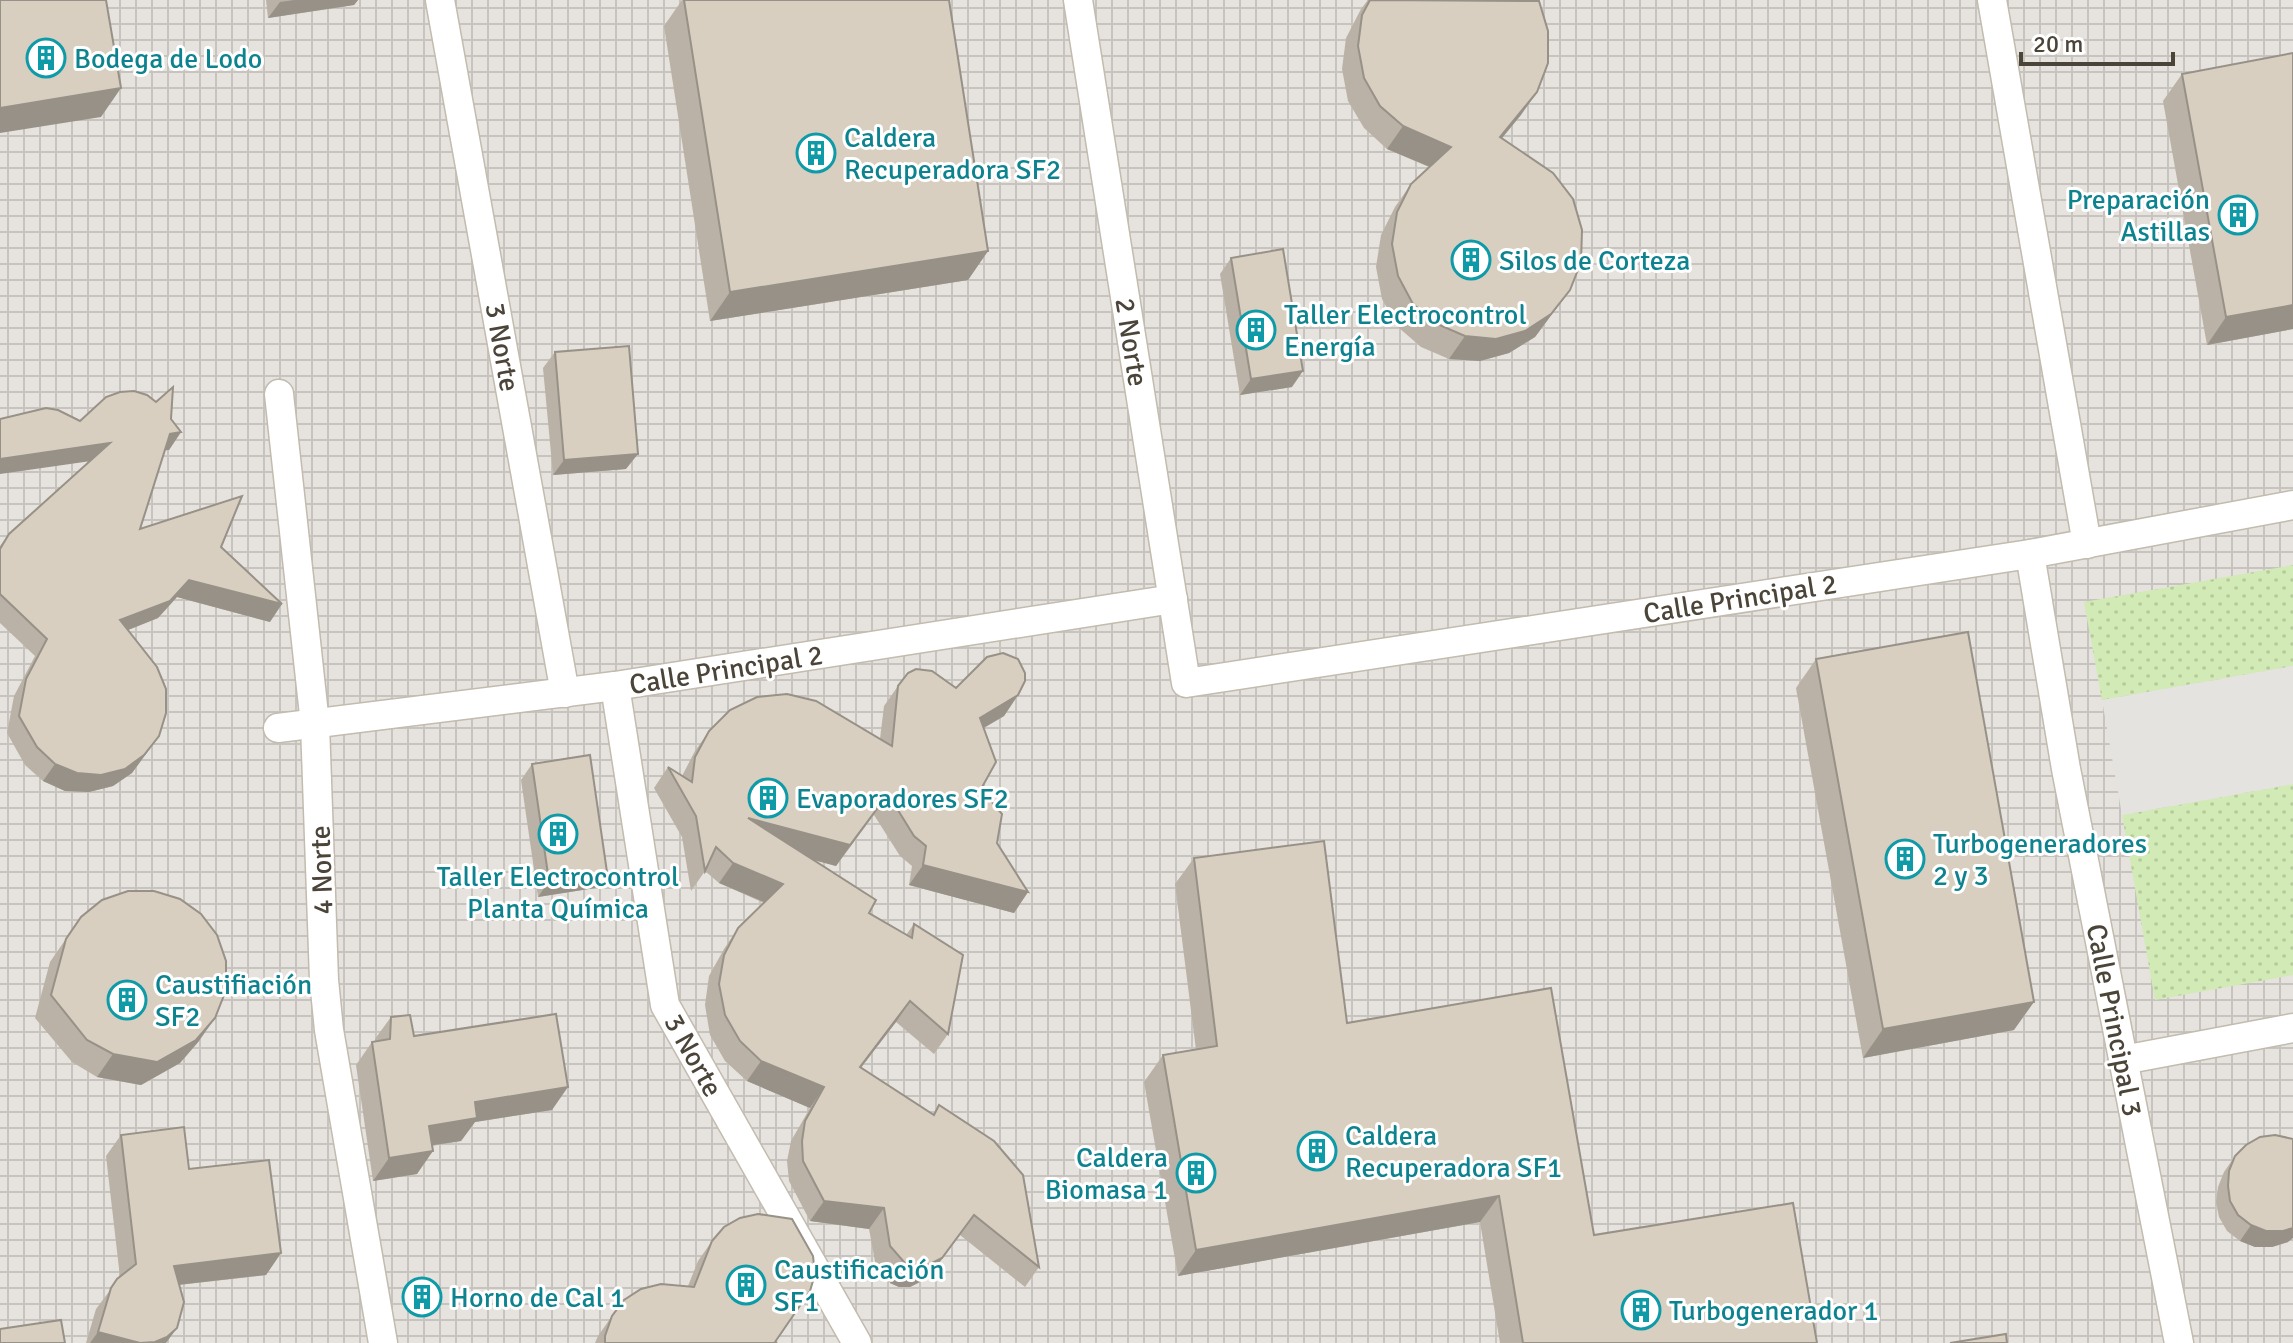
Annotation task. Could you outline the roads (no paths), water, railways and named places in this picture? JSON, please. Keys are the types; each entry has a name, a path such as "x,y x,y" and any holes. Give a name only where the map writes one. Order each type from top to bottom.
{"lane":[{"name":"3 Norte","path":"440,0 565,693"},
{"name":"2 Norte","path":"1078,0 1186,683"},
{"path":"1992,0 2087,544"},
{"name":"4 Norte","path":"279,394 315,724 324,980 329,1030 383,1343"},
{"name":"Calle Principal 2","path":"1186,683 2030,554 2293,505"},
{"name":"Calle Principal 3","path":"2030,554 2066,769 2179,1343"},
{"name":"Calle Principal 2","path":"278,728 615,686 1173,599"},
{"name":"3 Norte","path":"615,686 665,1005 857,1343"},
{"path":"2123,1060 2293,1028"}],"place":[{"name":"Bodega de Lodo","path":"46,58"},
{"name":"Caldera Recuperadora SF2","path":"816,153"},
{"name":"Preparación Astillas","path":"2238,215"},
{"name":"Silos de Corteza","path":"1471,260"},
{"name":"Taller Electrocontrol Energía","path":"1256,330"},
{"name":"Evaporadores SF2","path":"768,798"},
{"name":"Taller Electrocontrol Planta Química","path":"558,834"},
{"name":"Turbogeneradores 2 y 3","path":"1905,859"},
{"name":"Caustifiación SF2","path":"127,1000"},
{"name":"Caldera Recuperadora SF1","path":"1317,1151"},
{"name":"Caldera Biomasa 1","path":"1196,1173"},
{"name":"Caustificación SF1","path":"746,1285"},
{"name":"Horno de Cal 1","path":"422,1297"},
{"name":"Turbogenerador 1","path":"1641,1310"}]}
